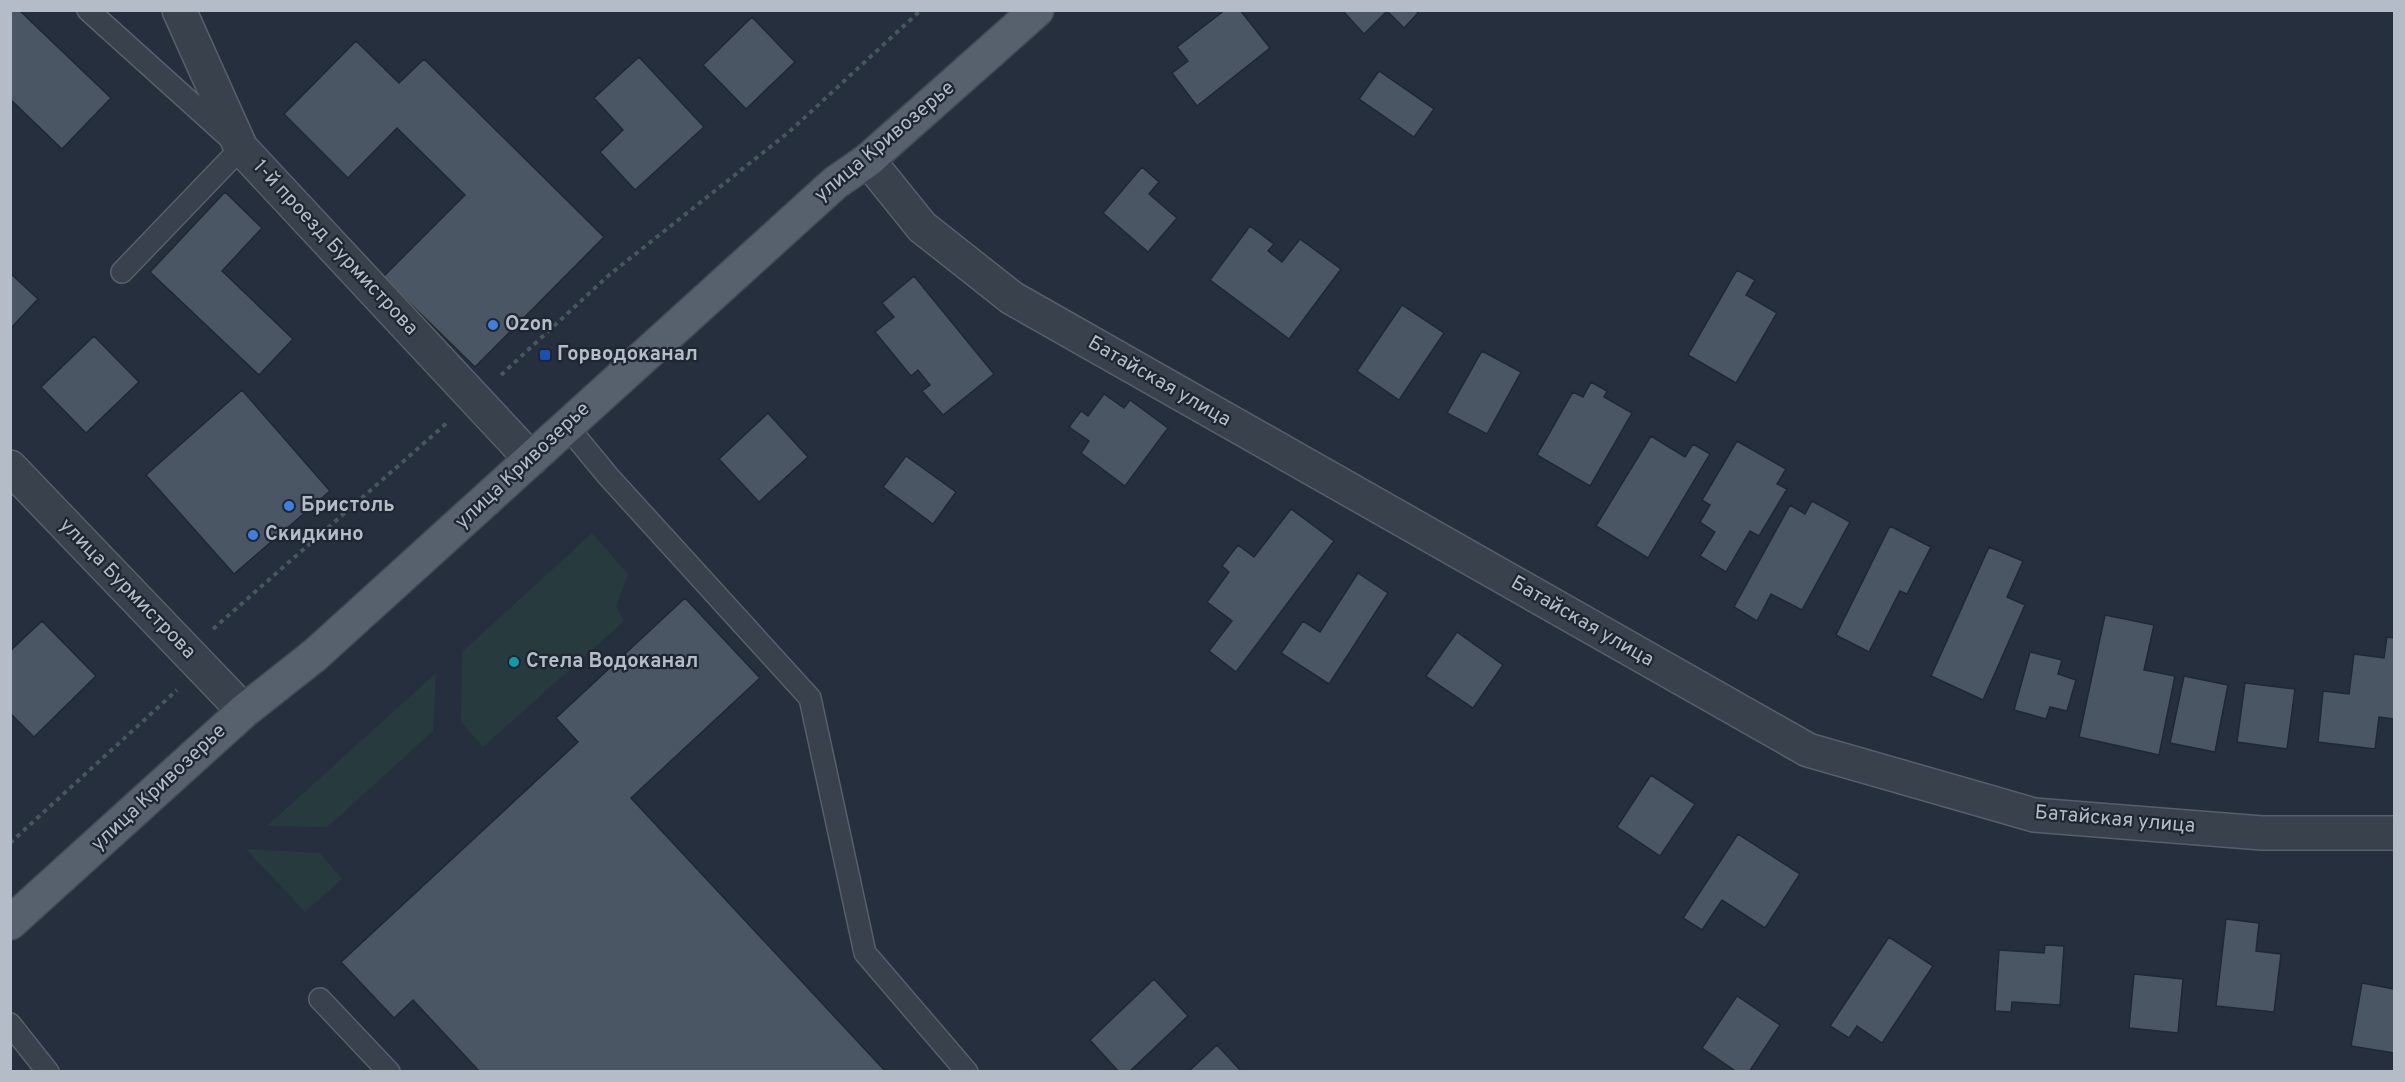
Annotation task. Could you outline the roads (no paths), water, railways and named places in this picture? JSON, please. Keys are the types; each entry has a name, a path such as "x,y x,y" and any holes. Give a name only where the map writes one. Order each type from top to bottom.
{"main road":[{"name":"улица Кривозерье","path":"10,923 244,711 315,655 835,183 868,160 1036,10"}],"street":[{"name":"1-й проезд Бурмистрова","path":"179,10 241,148 531,459"},
{"name":"Батайская улица","path":"868,160 922,227 1012,298 1808,750 2034,815 2262,832 2394,832"},
{"name":"улица Бурмистрова","path":"10,466 244,711"}],"lane":[{"path":"88,10 241,148 122,272"},
{"path":"566,425 608,476 810,698 865,952 967,1071"},
{"path":"320,999 389,1071"},
{"path":"10,1024 48,1071"}],"place":[{"name":"Ozon","path":"493,325"},
{"name":"Горводоканал","path":"545,355"},
{"name":"Бристоль","path":"289,506"},
{"name":"Скидкино","path":"253,535"},
{"name":"Стела Водоканал","path":"514,662"}]}
